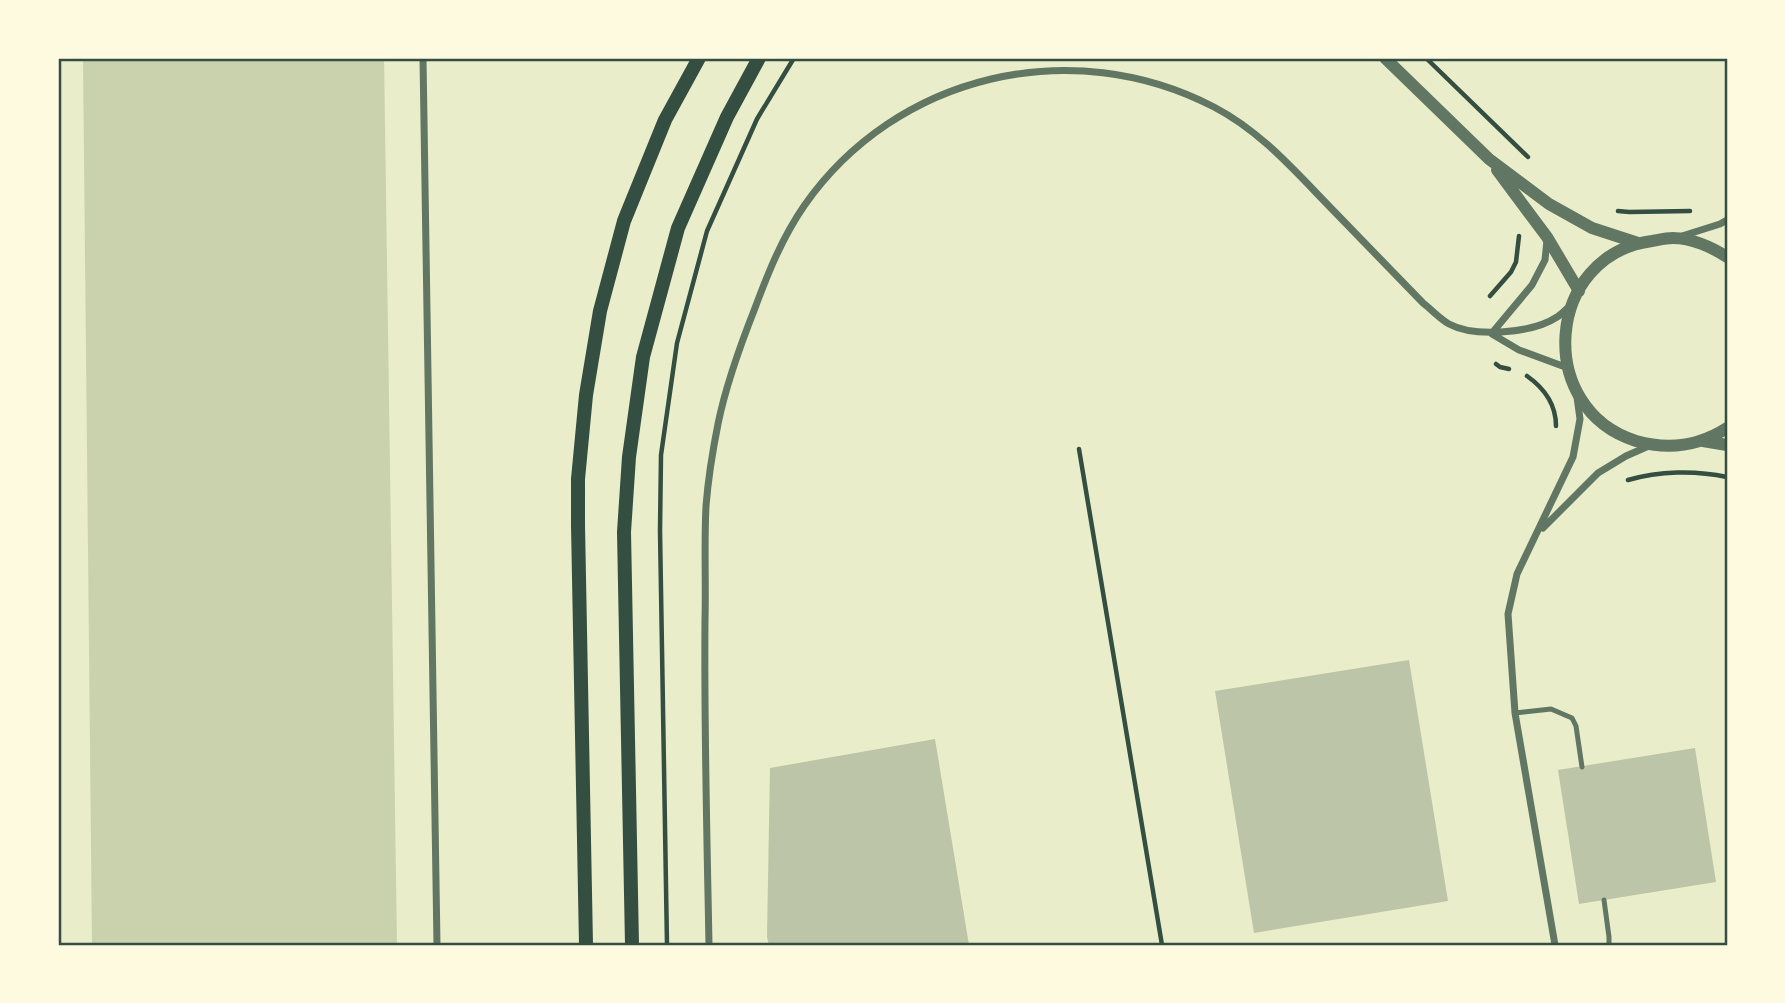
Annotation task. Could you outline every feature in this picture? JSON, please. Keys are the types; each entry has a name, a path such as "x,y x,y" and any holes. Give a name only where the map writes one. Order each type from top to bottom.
{"main road":[{"path":"586,945 578,479 586,395 600,311 624,221 665,120 699,58"},
{"path":"632,945 624,532 629,457 643,357 677,228 727,117 759,58"}],"street":[{"path":"423,58 437,945"},
{"path":"1385,58 1489,159 1552,206 1592,228 1637,243"},
{"path":"709,945 705,695 706,505 718,424 737,354 785,237 803,207 825,179 877,131 938,96 971,83 1006,75 1042,70 1078,70 1150,81 1217,108 1276,150 1423,303 1449,324 1467,331 1491,333 1527,329 1556,318 1572,304"},
{"path":"1489,159 1547,237 1579,290"},
{"path":"1555,945 1516,713 1508,614 1517,574 1573,457 1580,419 1564,346 1566,325 1572,304 1583,283 1598,266 1617,252 1637,243 1674,238 1727,220"},
{"path":"1491,333 1532,285 1545,260 1547,237"},
{"path":"1674,238 1700,243 1727,257"},
{"path":"1491,333 1519,350 1568,368"},
{"path":"1575,388 1589,409 1606,426 1628,438 1651,445 1678,446 1703,441 1727,428"},
{"path":"1703,441 1727,445"},
{"path":"1537,534 1598,473 1651,445"}],"lane":[{"path":"1516,713 1551,709 1572,718 1576,726 1582,767"},
{"path":"1604,900 1609,945"}],"path":[{"path":"1426,58 1535,164"},
{"path":"1607,209 1629,212 1693,211"},
{"path":"1490,296 1511,272 1516,262 1519,236"},
{"path":"1496,364 1512,370"},
{"path":"1519,372 1528,376 1547,394 1556,417 1556,432"},
{"path":"1079,449 1162,945"},
{"path":"1624,481 1645,475 1677,472 1727,477"}],"green space":[{"path":"83,58 384,58 397,945 92,945"}],"building":[{"path":"1409,660 1448,901 1254,933 1215,691"},
{"path":"935,739 969,945 769,945 770,768"},
{"path":"1695,748 1716,882 1579,904 1558,770"}]}
